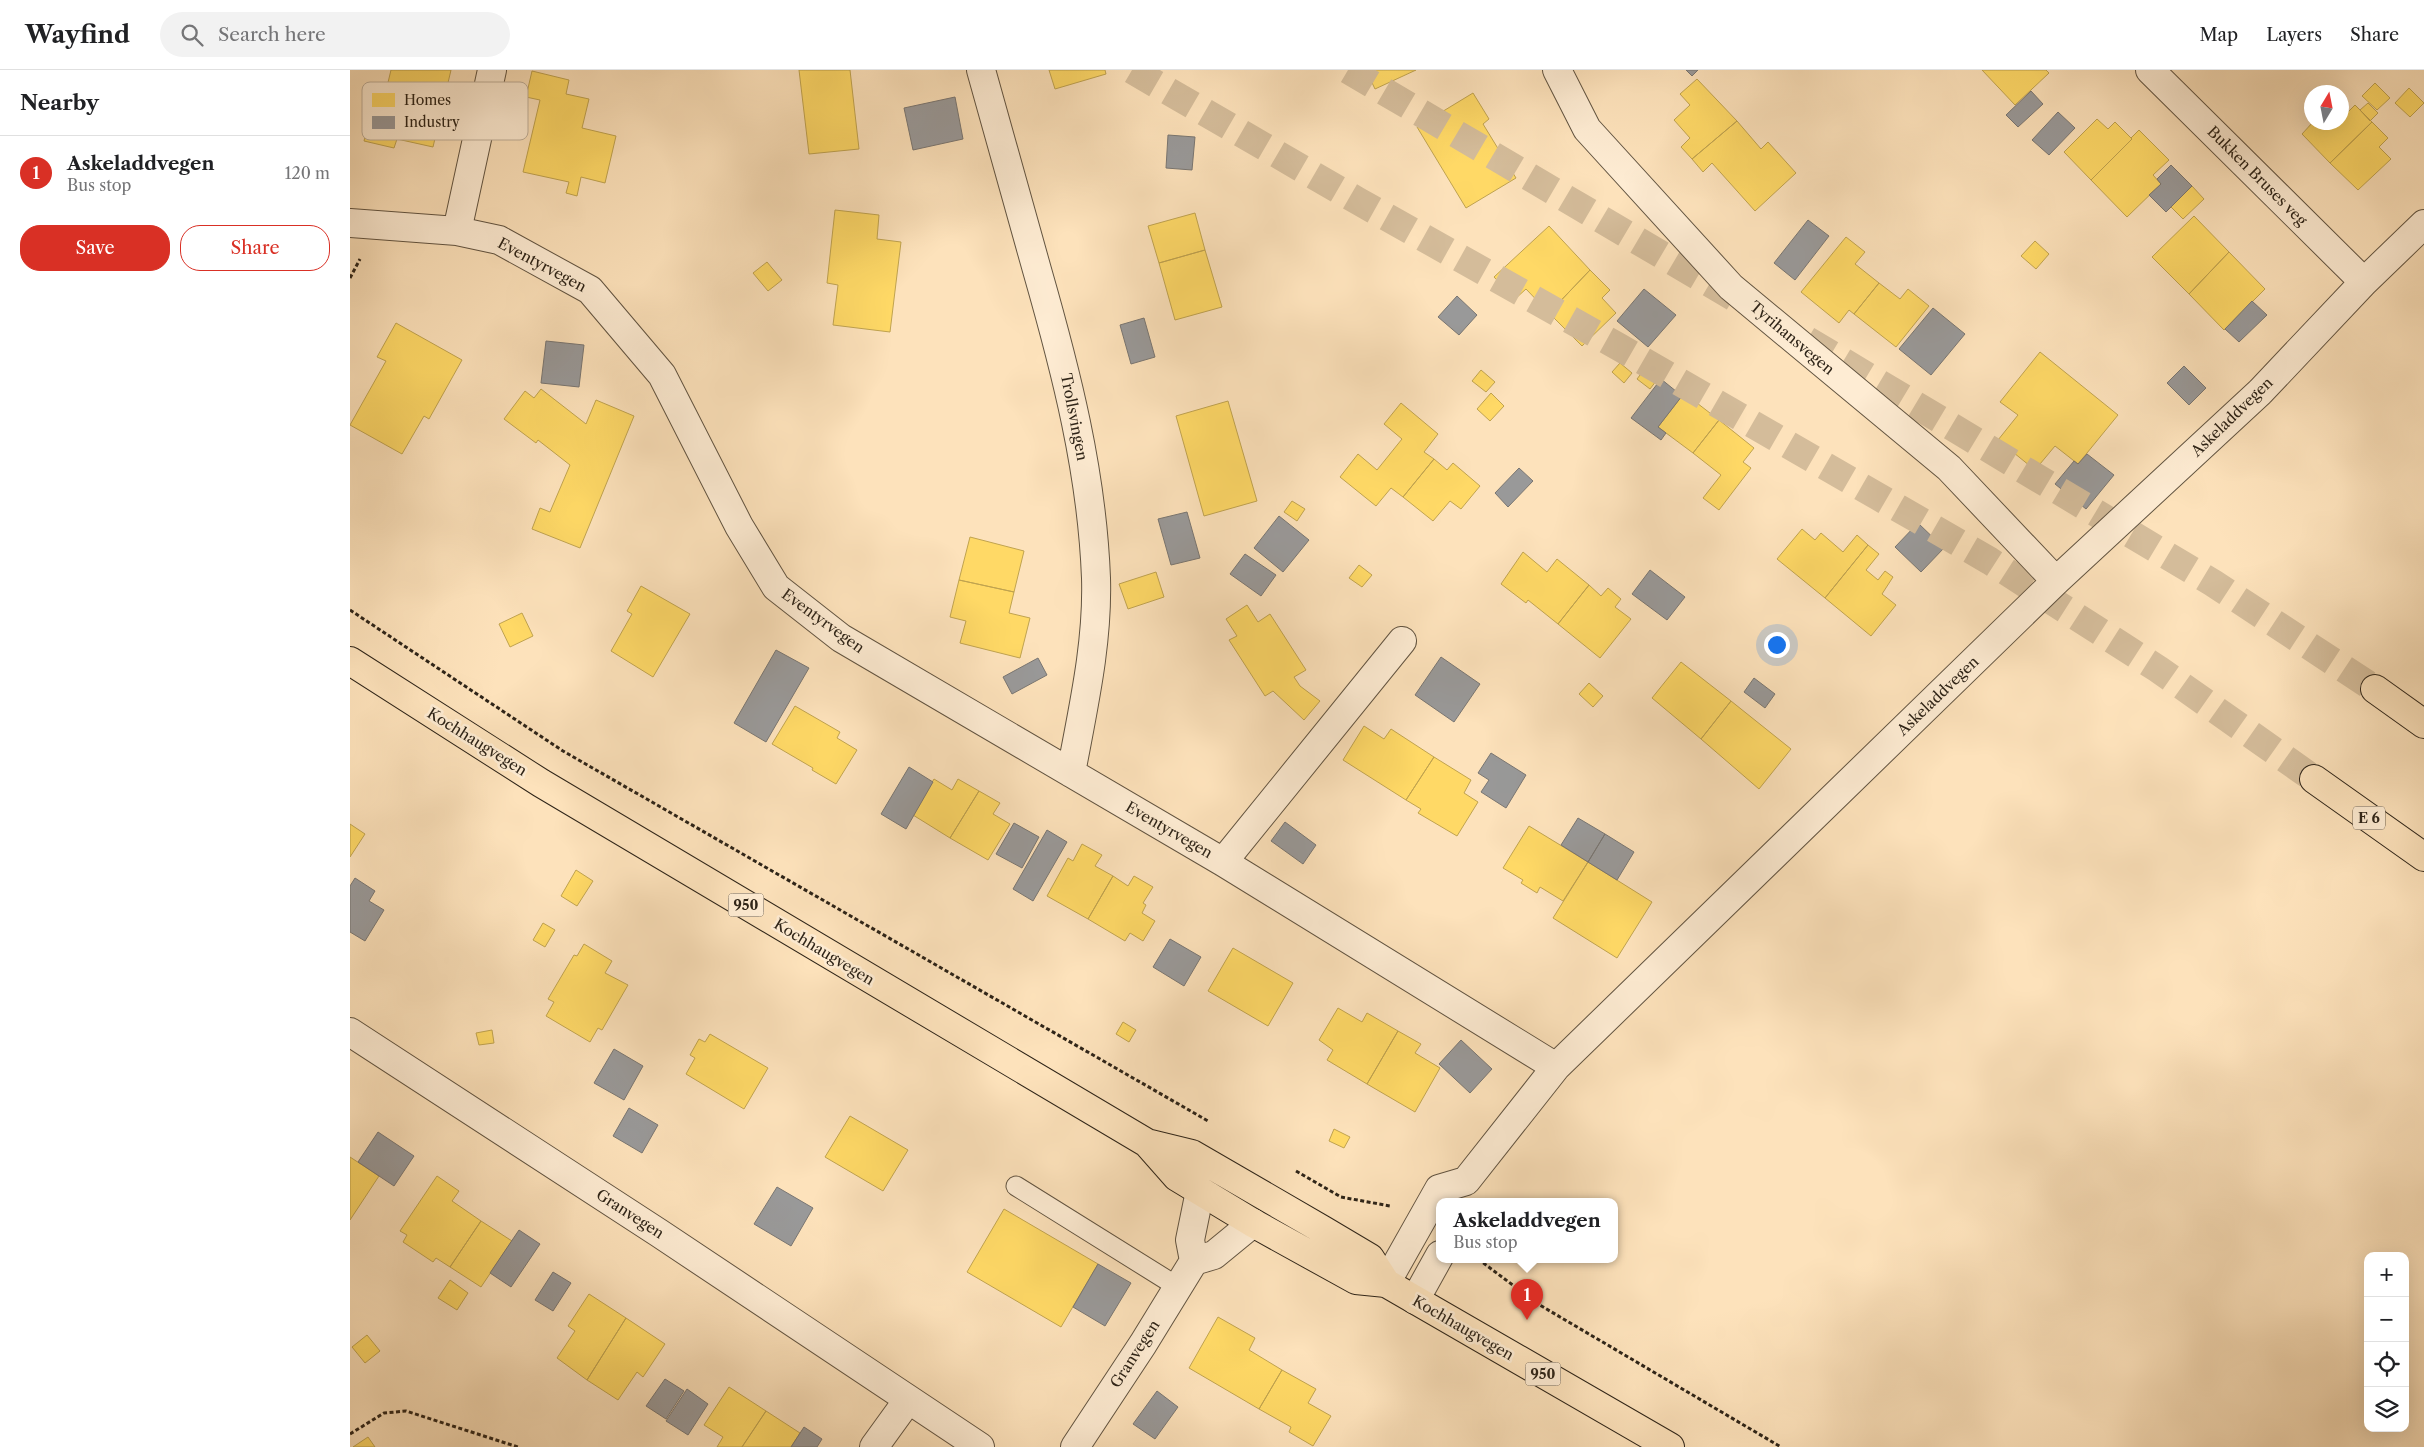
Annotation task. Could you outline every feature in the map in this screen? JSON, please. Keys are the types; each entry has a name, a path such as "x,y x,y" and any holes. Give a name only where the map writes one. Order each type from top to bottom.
{"main road":[{"name":"Kochhaugvegen","path":"350,661 541,783 1147,1143 1192,1154 1370,1258 1386,1283"},
{"path":"2374,690 2424,724"},
{"name":"E 6","path":"2314,779 2424,857"},
{"name":"Kochhaugvegen","path":"1147,1143 1177,1177 1254,1223 1356,1280 1386,1283 1670,1447"}],"street":[{"name":"Trollsvingen","path":"981,70 1067,375 1088,489 1096,578 1095,624 1092,659 1072,773"},
{"name":"Tyrihansvegen","path":"1557,70 1587,129 1731,287 1949,468 2056,581"},
{"name":"Bukken Bruses veg","path":"2150,70 2364,282"},
{"path":"457,231 477,140"},
{"name":"Eventyrvegen","path":"350,222 457,231 499,240 590,290 662,375 739,526 776,587 841,638 1223,862 1556,1067"},
{"name":"Askeladdvegen","path":"1386,1283 1439,1189 1466,1191 1556,1067 2056,581 2260,392 2364,282 2424,224"},
{"name":"Eventyrvegen","path":"1223,862 1402,640"},
{"name":"Granvegen","path":"350,1032 651,1228 980,1447"},
{"path":"1200,1191 1190,1240 1194,1261 1214,1255 1254,1223"},
{"name":"Granvegen","path":"1075,1447 1143,1344 1194,1261"},
{"path":"1415,1300 1436,1262"},
{"path":"874,1447 908,1400"}],"lane":[{"path":"1016,1186 1178,1287"}],"path":[{"path":"350,610 563,751 1211,1123"},
{"path":"1289,1168 1341,1197 1390,1206 1397,1210"},
{"path":"1483,1263 1538,1304 1781,1447"},
{"path":"350,1434 384,1413 406,1411 518,1447"}],"building: Homes":[{"path":"391,70 451,70 448,82 388,82"},
{"path":"799,70 850,70 859,149 809,154"},
{"path":"1049,70 1105,70 1106,74 1055,89"},
{"path":"1366,70 1416,70 1375,89"},
{"path":"1982,70 2046,70 2049,73 2015,105"},
{"path":"532,71 569,80 566,94 589,99 582,128 616,136 605,183 581,177 577,196 566,193 569,182 523,172 540,100 528,97"},
{"path":"1697,79 1737,121 1692,159 1681,147 1690,138 1674,120 1690,105 1680,94"},
{"path":"2375,83 2390,98 2377,110 2362,96"},
{"path":"2409,88 2424,103 2410,117 2395,103"},
{"path":"1473,93 1489,119 1483,124 1516,178 1466,208 1417,127"},
{"path":"2368,103 2378,113 2370,121 2360,110"},
{"path":"2355,105 2372,122 2330,163 2302,134 2306,130 2349,130 2349,111"},
{"path":"2097,119 2108,129 2115,122 2132,139 2091,180 2064,152"},
{"path":"1737,121 1761,149 1768,142 1796,173 1755,211 1712,163 1703,172 1692,159"},
{"path":"2372,122 2388,138 2379,147 2391,159 2358,190 2330,163"},
{"path":"2139,130 2169,160 2153,175 2161,184 2127,217 2091,180"},
{"path":"364,140 397,140 394,148"},
{"path":"402,140 435,140 433,147"},
{"path":"2192,186 2204,199 2183,219 2171,207"},
{"path":"835,210 879,215 877,239 901,242 890,332 833,325 838,285 827,283"},
{"path":"1195,213 1205,250 1159,263 1148,226"},
{"path":"2194,216 2229,252 2189,294 2152,257"},
{"path":"1549,226 1590,270 1549,313 1526,289 1515,299 1494,277"},
{"path":"1846,237 1865,252 1855,264 1879,283 1854,314 1849,310 1839,323 1801,292"},
{"path":"2035,241 2049,254 2036,269 2021,256"},
{"path":"1205,250 1222,307 1175,320 1159,263"},
{"path":"2229,252 2265,289 2224,330 2189,294"},
{"path":"767,262 782,280 768,291 753,273"},
{"path":"1590,270 1610,290 1602,298 1616,313 1582,346 1549,313"},
{"path":"1879,283 1900,299 1908,289 1929,306 1896,347 1854,314"},
{"path":"396,323 462,360 429,419 424,416 402,454 350,425 386,361 377,357"},
{"path":"2040,352 2118,415 2078,464 2055,446 2035,470 1998,440 2018,415 2000,402"},
{"path":"1656,354 1669,364 1650,389 1637,379"},
{"path":"1620,363 1632,373 1624,383 1612,372"},
{"path":"1481,370 1495,382 1486,392 1472,381"},
{"path":"541,389 586,424 596,400 634,416 580,548 532,529 540,508 550,512 570,465 538,440 536,443 504,419 525,391 534,398"},
{"path":"1491,393 1504,406 1490,421 1477,409"},
{"path":"1684,393 1719,420 1693,453 1658,427"},
{"path":"1228,401 1257,501 1204,516 1176,416"},
{"path":"1401,403 1438,434 1424,452 1434,459 1403,497 1391,488 1376,506 1340,477 1358,454 1377,470 1402,439 1384,424"},
{"path":"1719,420 1754,448 1743,462 1751,468 1719,510 1703,498 1721,475 1693,453"},
{"path":"1434,459 1447,470 1453,463 1480,486 1461,509 1450,501 1433,521 1403,497"},
{"path":"1292,501 1305,509 1297,521 1284,512"},
{"path":"1802,529 1815,540 1821,533 1843,552 1857,535 1868,545 1825,598 1777,559"},
{"path":"970,537 1024,551 1014,592 959,580"},
{"path":"1868,545 1879,554 1866,570 1878,580 1885,571 1893,577 1882,594 1896,605 1871,636 1825,598"},
{"path":"1523,552 1547,572 1557,559 1589,585 1558,624 1528,600 1526,603 1501,584"},
{"path":"1359,565 1372,575 1362,587 1349,578"},
{"path":"1156,572 1164,597 1128,609 1119,584"},
{"path":"959,580 1014,592 1009,613 1030,618 1020,658 960,643 966,621 950,617"},
{"path":"1589,585 1601,596 1608,588 1621,599 1615,607 1631,619 1600,658 1558,624"},
{"path":"641,586 690,614 653,677 611,651 632,614 627,611"},
{"path":"1247,605 1258,622 1270,614 1306,670 1294,677 1300,686 1320,701 1304,720 1273,691 1265,696 1229,640 1237,636 1226,619"},
{"path":"522,613 533,636 510,647 499,624"},
{"path":"1681,662 1731,701 1701,739 1652,698"},
{"path":"1589,683 1603,696 1593,707 1579,694"},
{"path":"1731,701 1791,749 1759,789 1701,739"},
{"path":"795,706 840,732 837,738 857,750 836,784 772,744"},
{"path":"1364,726 1384,739 1391,729 1434,757 1406,800 1343,760"},
{"path":"1434,757 1471,780 1464,793 1478,802 1457,836 1418,813 1421,809 1406,800"},
{"path":"934,779 952,790 958,779 979,791 950,838 913,815"},
{"path":"979,791 1000,803 993,814 1010,824 988,860 950,838"},
{"path":"350,824 365,834 350,857"},
{"path":"1529,826 1588,862 1563,901 1540,887 1537,893 1521,883 1523,880 1503,868"},
{"path":"1082,844 1102,855 1095,866 1113,876 1088,919 1047,896 1068,858 1073,861"},
{"path":"1588,862 1652,902 1617,958 1553,918"},
{"path":"576,870 593,881 577,906 561,896"},
{"path":"1113,876 1128,886 1134,876 1153,887 1143,903 1146,905 1142,913 1155,921 1143,941 1130,933 1125,941 1088,919"},
{"path":"543,923 555,930 545,947 533,940"},
{"path":"584,944 612,961 605,973 628,985 602,1030 598,1028 590,1042 546,1016 554,1002 548,999 574,955 577,956"},
{"path":"1233,948 1293,983 1268,1026 1208,991"},
{"path":"1338,1008 1362,1022 1367,1013 1398,1031 1367,1084 1327,1060 1333,1050 1319,1040"},
{"path":"1123,1022 1136,1030 1129,1042 1116,1034"},
{"path":"492,1030 494,1043 479,1045 476,1033"},
{"path":"1398,1031 1421,1044 1415,1053 1440,1068 1415,1112 1367,1084"},
{"path":"710,1034 768,1068 744,1109 686,1074 695,1058 690,1055 699,1039 705,1042"},
{"path":"850,1116 908,1150 883,1191 825,1157"},
{"path":"1334,1129 1350,1137 1344,1148 1329,1141"},
{"path":"350,1157 379,1176 350,1220"},
{"path":"437,1176 459,1191 452,1201 481,1221 450,1267 436,1258 433,1262 403,1242 407,1235 400,1231"},
{"path":"1004,1209 1098,1264 1061,1327 967,1272"},
{"path":"481,1221 512,1241 481,1287 450,1267"},
{"path":"450,1280 468,1293 457,1310 438,1298"},
{"path":"589,1294 626,1318 587,1380 557,1358 575,1331 568,1326"},
{"path":"1218,1317 1255,1338 1249,1350 1282,1370 1259,1409 1189,1368"},
{"path":"626,1318 665,1344 643,1377 637,1372 618,1400 587,1380"},
{"path":"367,1335 380,1351 365,1363 352,1347"},
{"path":"1282,1370 1316,1389 1308,1403 1331,1416 1313,1446 1289,1432 1291,1427 1259,1409"},
{"path":"729,1387 766,1411 742,1447 717,1447 723,1437 704,1425"},
{"path":"766,1411 800,1433 791,1447 742,1447"},
{"path":"368,1437 375,1447 353,1447"}],"building: Industry":[{"path":"1686,70 1698,70 1692,76"},
{"path":"2031,91 2043,104 2018,127 2006,115"},
{"path":"955,97 963,139 913,150 904,108"},
{"path":"2058,112 2075,128 2049,155 2032,140"},
{"path":"1168,135 1195,137 1192,170 1166,168"},
{"path":"2171,165 2192,186 2166,212 2149,195 2161,184 2157,179"},
{"path":"1808,220 1829,236 1795,280 1774,263"},
{"path":"1644,289 1676,315 1648,347 1617,321"},
{"path":"1457,296 1477,315 1459,335 1438,317"},
{"path":"2252,301 2267,315 2239,342 2225,329"},
{"path":"1933,308 1965,334 1931,375 1899,349"},
{"path":"1144,318 1155,357 1131,364 1120,325"},
{"path":"546,341 584,345 579,387 541,383"},
{"path":"2184,366 2206,388 2189,405 2167,383"},
{"path":"1661,379 1682,396 1658,427 1666,433 1661,440 1631,418"},
{"path":"2087,454 2114,475 2086,509 2055,484 2074,461 2078,464"},
{"path":"1519,468 1533,481 1508,507 1495,493"},
{"path":"1187,512 1200,558 1171,565 1158,519"},
{"path":"1279,516 1309,540 1283,572 1254,548"},
{"path":"1918,523 1944,548 1921,572 1895,547"},
{"path":"1245,554 1276,575 1261,596 1230,574"},
{"path":"1650,570 1685,597 1667,620 1632,594"},
{"path":"776,650 809,668 766,742 734,723"},
{"path":"1441,657 1480,684 1454,722 1415,695"},
{"path":"1038,658 1047,675 1012,694 1003,677"},
{"path":"1754,678 1775,694 1765,708 1744,692"},
{"path":"1491,753 1526,775 1506,808 1481,792 1489,780 1478,773"},
{"path":"909,767 933,782 906,829 881,814"},
{"path":"1578,818 1605,834 1588,862 1561,845"},
{"path":"1285,822 1316,845 1303,864 1271,841"},
{"path":"1014,823 1039,837 1022,868 996,854"},
{"path":"1047,830 1067,842 1033,901 1013,889"},
{"path":"1605,834 1634,852 1617,880 1588,862"},
{"path":"355,878 375,891 369,901 384,910 365,941 350,932 350,886"},
{"path":"1170,939 1201,957 1184,986 1153,967"},
{"path":"1461,1040 1492,1069 1470,1093 1439,1064"},
{"path":"614,1049 643,1066 624,1100 594,1083"},
{"path":"629,1108 658,1125 642,1153 613,1136"},
{"path":"378,1132 414,1156 394,1186 358,1162"},
{"path":"777,1187 813,1208 791,1246 754,1224"},
{"path":"519,1230 540,1244 511,1287 490,1273"},
{"path":"1098,1264 1131,1283 1105,1326 1073,1307"},
{"path":"553,1272 571,1283 553,1311 535,1300"},
{"path":"665,1379 684,1391 666,1419 646,1406"},
{"path":"687,1389 708,1404 688,1435 666,1421"},
{"path":"1157,1391 1178,1407 1155,1439 1133,1424"},
{"path":"804,1427 822,1439 817,1447 791,1447"}],"tunnel":[{"path":"1132,70 1990,561 2158,669 2314,779"},
{"path":"1348,70 1740,301"},
{"path":"1807,340 2213,583 2375,689"}],"place":[{"name":"Askeladdvegen","path":"1527,1320"}]}
